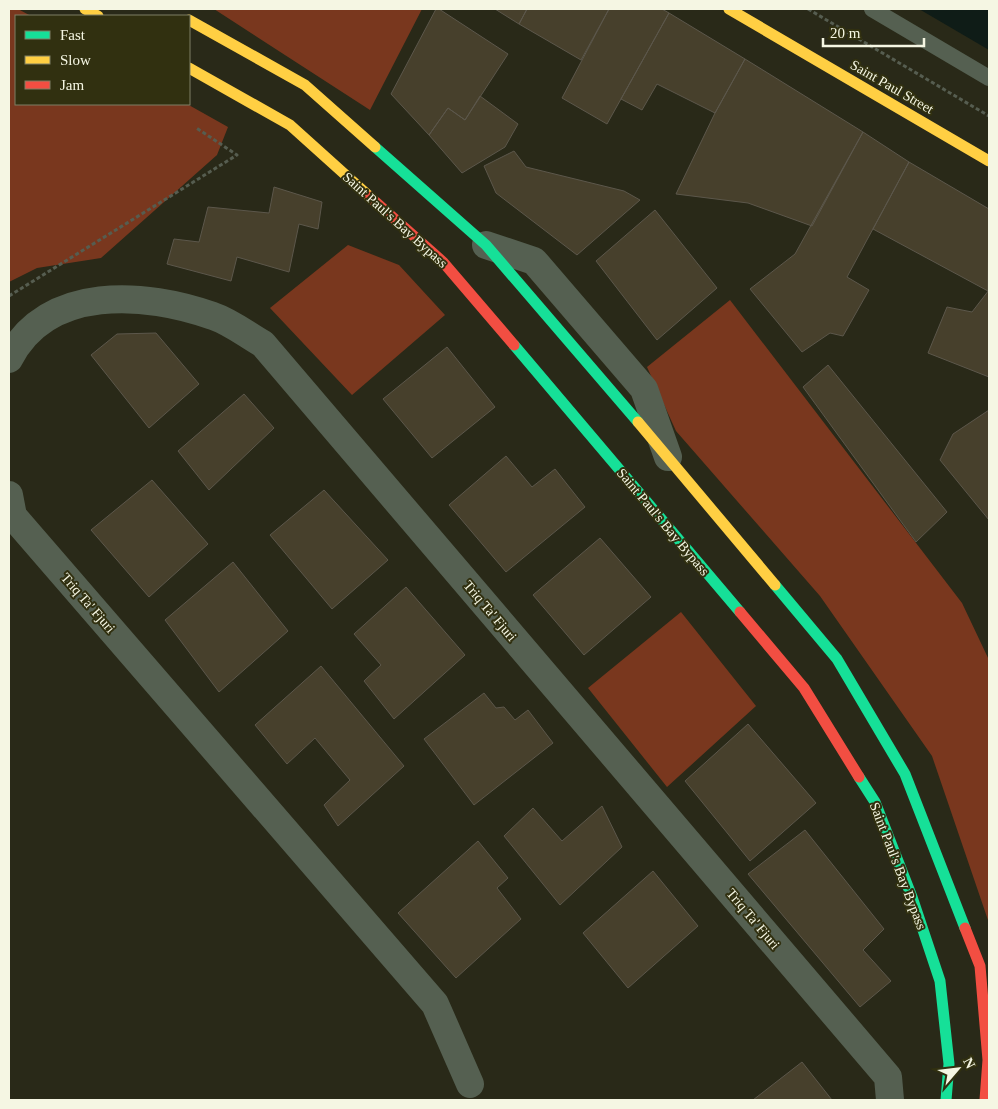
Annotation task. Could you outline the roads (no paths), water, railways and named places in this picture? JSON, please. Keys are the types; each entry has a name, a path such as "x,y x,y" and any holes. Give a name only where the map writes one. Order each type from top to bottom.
{"main road":[{"path":"85,9 96,15"},
{"name":"Saint Paul Street","path":"729,9 989,161"},
{"path":"190,21 305,85 486,245"},
{"name":"Saint Paul's Bay Bypass","path":"190,69 290,125 443,262 804,688 876,802 912,897 940,981 949,1064 946,1100"},
{"path":"668,457 837,659 905,774 980,966 988,1060 986,1100"}],"street":[{"path":"486,245 534,261 644,389 668,457"},
{"name":"Triq Ta' Fjuri","path":"9,359 35,324 74,304 117,298 163,303 215,317 263,344 888,1077 890,1100"},
{"name":"Triq Ta' Fjuri","path":"9,495 12,516 435,1004 470,1084"}],"lane":[{"path":"872,9 989,78"}]}
